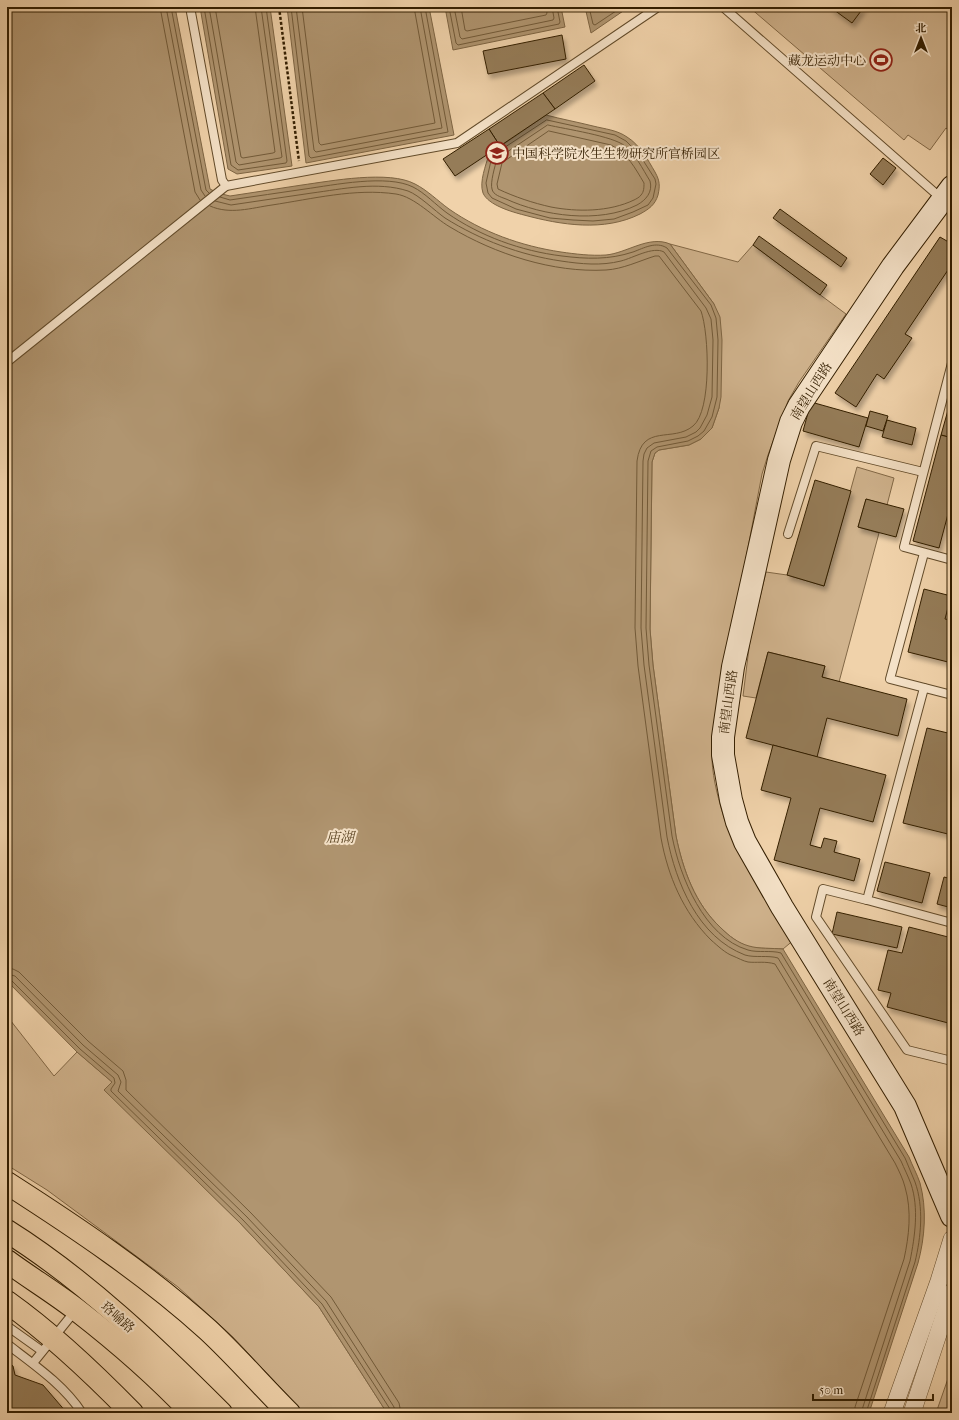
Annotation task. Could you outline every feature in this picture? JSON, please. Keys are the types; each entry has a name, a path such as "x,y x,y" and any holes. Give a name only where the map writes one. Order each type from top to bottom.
{"main road":[{"path":"7,1183 70,1223 152,1282 209,1331 289,1413"},
{"name":"珞喻路","path":"7,1231 65,1272 116,1314 180,1372 221,1413"},
{"name":"珞喻路","path":"7,1262 76,1309 103,1330 154,1375 192,1413"},
{"path":"7,1302 48,1345 97,1377 132,1413"}],"street":[{"name":"南望山西路","path":"947,193 893,266 799,406 791,422 779,460 733,667 725,721 723,755 731,800 737,822 745,842 782,907 905,1106 952,1216"},
{"path":"892,1413 948,1266 952,1239"},
{"path":"912,1413 952,1292"}],"lane":[{"path":"190,7 222,180 226,186"},
{"path":"7,362 226,186 457,143 658,7"},
{"path":"723,7 947,193"},
{"path":"952,363 904,548 952,560"},
{"path":"788,534 816,446 924,472"},
{"path":"924,552 890,679 952,695"},
{"path":"867,900 924,688"},
{"path":"952,923 823,889 816,917 907,1050 952,1061"},
{"path":"32,1363 76,1309"},
{"path":"7,1326 48,1345"},
{"path":"7,1344 32,1363 68,1395 82,1413"}],"path":[{"path":"279,7 300,172"}],"shaded area":[{"name":"藏龙运动中心","path":"749,7 952,7 952,132 946,128 930,150 908,135 904,140"},
{"path":"670,244 738,262 753,245 846,314 799,382 788,401 762,474 718,705 713,739 712,760 714,776 725,821 795,939 783,949 749,947 730,936 712,919 691,886 682,861 676,836 653,665 650,629 652,462 655,453 659,450 689,445 701,439 712,428 719,408 714,304"},
{"path":"857,467 894,478 887,505 866,499 858,527 879,533 839,682 822,677 825,666 768,652 756,698 743,696 750,640 766,572 787,575 824,586"},
{"path":"7,1016 54,1076 77,1052 112,1082 105,1090 240,1223 319,1307 387,1413 304,1413 233,1337 178,1287 47,1190 7,1165"},
{"path":"952,1367 952,1413 936,1413"}],"water":[{"name":"庙湖","path":"7,7 175,7 210,189 218,193 230,196 328,181 360,178 375,177 404,180 419,186 449,209 475,225 502,237 531,246 566,253 606,255 614,254 646,243 662,242 670,244 714,304 720,317 722,340 721,397 712,428 701,439 689,445 659,450 655,453 652,462 650,629 653,665 676,836 682,861 691,886 712,919 727,934 741,943 757,948 783,949 909,1157 920,1183 924,1203 924,1233 918,1263 869,1413 387,1413 319,1307 240,1223 104,1090 112,1082 77,1052 7,981"},
{"path":"200,7 270,7 292,166 237,174 228,169"},
{"path":"287,7 429,7 454,135 306,163"},
{"path":"445,7 561,7 565,27 453,50"},
{"path":"585,7 629,7 591,33"},
{"path":"546,115 615,131 632,140 643,153 658,178 659,192 653,204 640,214 626,220 597,225 582,225 538,219 513,212 490,201 483,193 482,189 483,174 489,154"}],"building":[{"path":"830,7 864,7 852,23"},
{"path":"562,35 566,59 488,74 483,51"},
{"path":"584,65 595,81 555,109 543,93"},
{"path":"543,93 555,109 500,146 489,129"},
{"path":"489,129 500,146 455,176 443,159"},
{"path":"883,158 896,168 883,185 870,174"},
{"path":"780,209 847,258 841,267 773,218"},
{"path":"759,236 827,285 820,295 753,245"},
{"path":"940,237 952,244 952,264 905,334 912,338 884,379 877,374 856,407 835,393"},
{"path":"952,396 952,438 941,435"},
{"path":"811,402 868,418 859,447 803,431"},
{"path":"870,411 888,416 883,431 866,426"},
{"path":"887,420 916,428 912,445 882,437"},
{"path":"941,435 952,438 952,499 939,548 913,541"},
{"path":"815,480 851,491 824,586 787,575"},
{"path":"866,499 904,509 896,537 858,527"},
{"path":"924,589 951,596 945,619 952,620 952,663 908,652"},
{"path":"768,652 825,666 822,677 907,699 898,736 827,718 817,757 746,738"},
{"path":"927,728 952,734 952,835 903,823"},
{"path":"773,745 886,775 873,822 820,808 810,845 821,848 824,838 837,841 834,852 860,859 854,881 774,860 791,798 761,790"},
{"path":"885,862 930,873 922,903 877,891"},
{"path":"944,877 952,879 952,908 937,904"},
{"path":"837,912 902,927 897,948 832,934"},
{"path":"909,927 952,938 952,1024 887,1007 891,993 878,990 888,950 902,953"},
{"path":"7,1362 13,1366 15,1375 43,1385 67,1413 7,1413"}],"place":[{"name":"藏龙运动中心","path":"881,60"},
{"name":"中国科学院水生生物研究所官桥园区","path":"497,153"}]}
